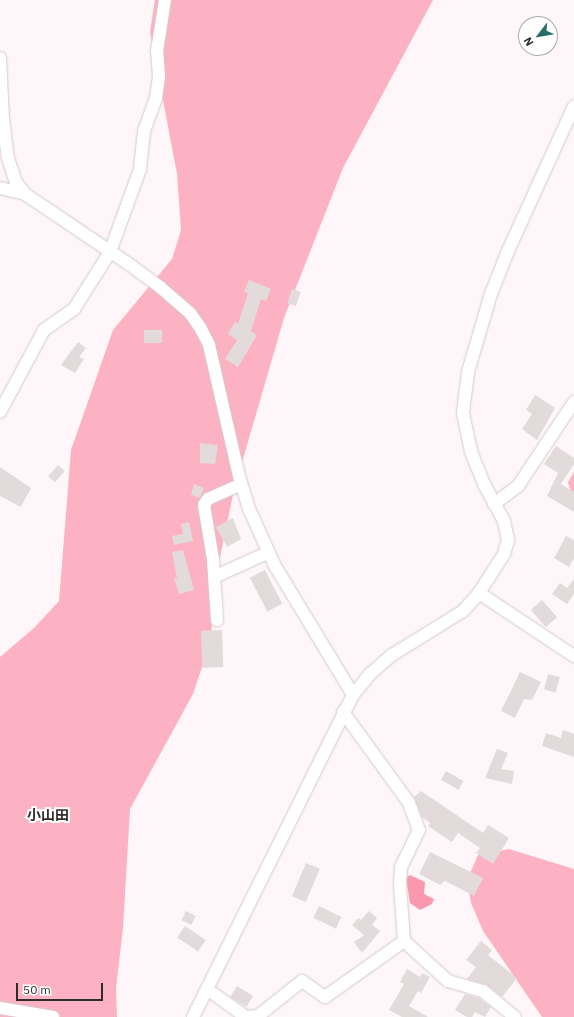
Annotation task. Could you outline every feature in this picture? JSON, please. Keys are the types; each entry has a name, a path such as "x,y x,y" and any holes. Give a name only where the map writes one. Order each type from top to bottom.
{"street":[{"path":"0,412 44,330 74,309 110,252 140,169 144,131 156,98 159,77 157,50 165,0"},
{"path":"0,58 3,119 8,158 16,182 25,194 160,287 190,313 201,329 209,345 220,386 241,484 269,552 353,695"},
{"path":"193,1017 343,712 353,695 370,674 392,655 453,619 479,593 504,554 508,540 504,521 484,484 471,451 464,413 468,372 491,294 508,251 574,106"},
{"path":"0,188 25,194"},
{"path":"494,504 518,486 574,402"},
{"path":"217,620 214,577 204,505 208,498 241,484"},
{"path":"214,577 269,552"},
{"path":"479,593 574,656"},
{"path":"343,712 409,803 419,830 401,867 400,886 404,941 448,981 483,991 516,1017"},
{"path":"206,989 246,1017 258,1016 302,981 326,997 404,941"},
{"path":"0,1008 53,1017"}],"shaded area":[{"path":"155,0 433,0 343,168 284,318 234,490 219,562 210,643 193,694 130,809 123,928 116,988 117,1017 0,1017 0,657 34,628 59,601 71,450 113,330 172,259 181,230 177,174 150,32"},
{"path":"574,472 574,504 568,482"},
{"path":"509,849 574,869 574,1017 542,1017 483,931 471,903 467,880 478,855"},
{"path":"410,875 425,882 424,894 434,899 432,904 420,910 410,903 406,878"}],"building":[{"path":"249,280 271,289 266,301 261,299 251,331 257,335 238,367 225,359 237,340 228,334 235,322 238,324 248,293 244,292"},
{"path":"292,289 301,292 296,306 287,303"},
{"path":"144,330 162,330 162,343 144,343"},
{"path":"78,342 86,348 79,357 84,359 75,373 61,365"},
{"path":"535,395 555,408 537,440 522,429 532,414 526,410"},
{"path":"200,443 218,445 215,464 200,463"},
{"path":"556,446 574,458 574,464 561,484 574,492 574,512 547,496 558,473 544,464"},
{"path":"58,465 65,471 55,482 48,476"},
{"path":"0,467 31,488 21,507 0,496"},
{"path":"194,484 204,488 200,498 191,495"},
{"path":"233,518 241,539 227,547 216,527"},
{"path":"189,522 193,541 174,545 172,536 183,534 181,524"},
{"path":"566,536 574,540 574,558 569,567 554,558"},
{"path":"183,550 194,590 179,594 174,578 177,578 172,552"},
{"path":"265,570 282,604 267,612 250,578"},
{"path":"574,579 574,594 567,604 552,594 560,583 567,588"},
{"path":"542,600 557,617 546,627 531,610"},
{"path":"222,630 223,667 202,668 201,631"},
{"path":"520,672 541,682 532,700 524,699 515,718 501,711"},
{"path":"548,674 560,677 556,692 544,690"},
{"path":"563,730 574,734 574,757 542,746 546,733 561,738"},
{"path":"497,749 508,753 501,769 514,771 512,784 485,778"},
{"path":"446,771 463,781 458,790 441,780"},
{"path":"421,791 483,833 488,825 509,838 493,864 476,853 480,848 458,833 452,842 428,826 430,823 422,817 414,797"},
{"path":"430,852 483,878 474,896 445,881 440,885 419,874"},
{"path":"306,863 320,869 306,902 292,896"},
{"path":"319,906 341,917 336,929 313,918"},
{"path":"186,911 196,916 191,925 181,920"},
{"path":"369,911 377,918 372,925 380,931 362,953 354,942 364,935 352,925 358,918 361,920"},
{"path":"185,926 206,940 198,952 177,938"},
{"path":"481,941 492,950 488,955 517,978 502,997 487,985 467,979 476,967 466,960"},
{"path":"407,969 420,977 422,973 430,977 421,993 418,991 409,1006 428,1017 402,1017 389,1010 404,984 400,982"},
{"path":"237,986 253,996 246,1007 230,997"},
{"path":"465,994 479,998 491,1007 485,1017 475,1012 472,1017 467,1017 455,1010"}],"district":[{"name":"小山田","path":"48,815"}]}
